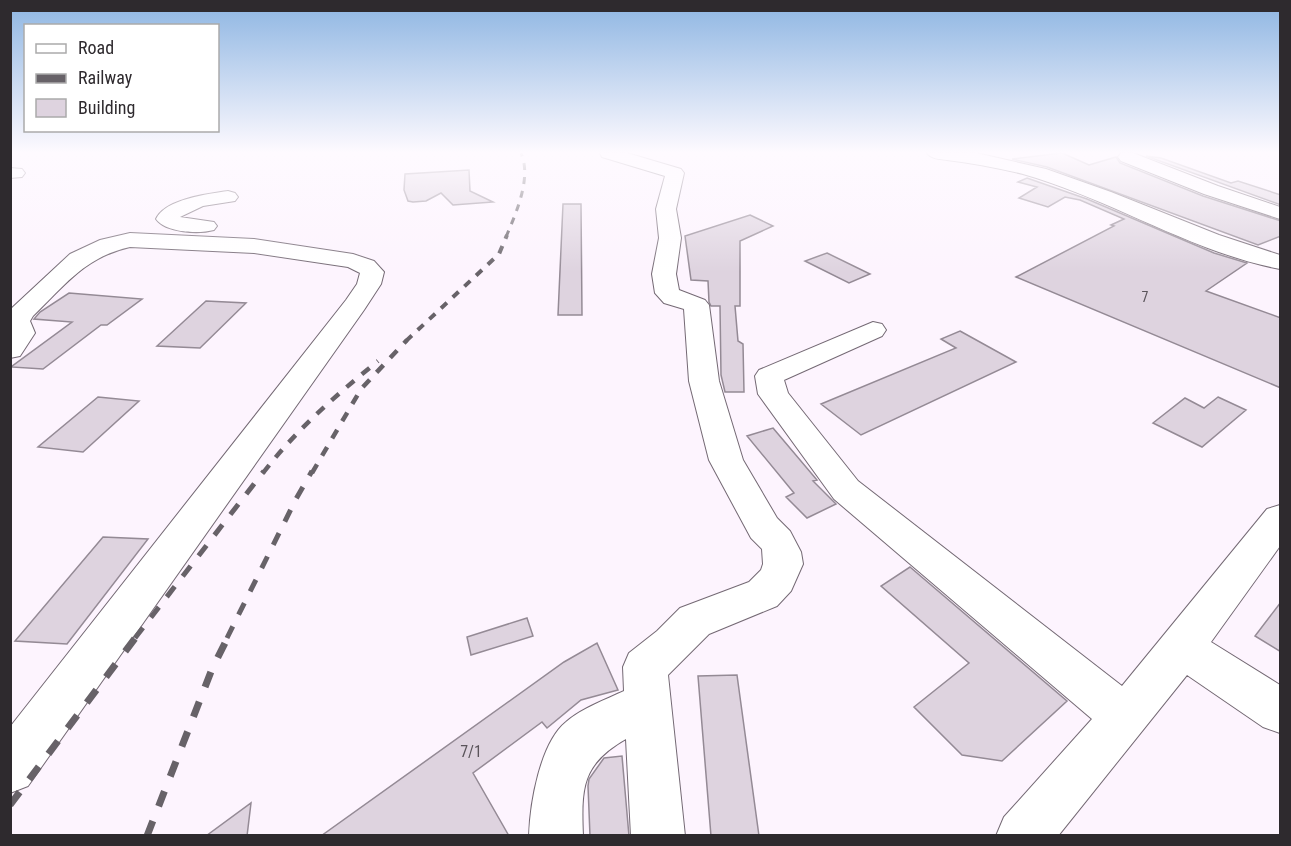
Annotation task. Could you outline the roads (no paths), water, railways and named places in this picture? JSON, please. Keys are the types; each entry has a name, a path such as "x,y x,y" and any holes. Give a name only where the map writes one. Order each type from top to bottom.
{"street":[{"path":"658,836 645,668 695,621 763,594 777,580 783,564 782,552 777,541 764,528 726,460 704,381 696,305 673,298 667,292 664,274 670,238 666,209 670,192"},
{"path":"1097,192 1205,238 1281,262"},
{"path":"1219,192 1281,213"},
{"path":"228,197 193,202 170,214 166,219 173,223 278,233 297,238 320,255"},
{"path":"10,350 22,333 17,321 22,312 78,259 108,245 130,240 218,243 320,255 366,266 372,272 369,284 10,768"},
{"path":"873,330 769,376 773,394 846,490 1125,717"},
{"path":"1023,836 1182,647 1281,519"},
{"path":"1182,647 1281,711"},
{"path":"556,836 561,779 580,741 648,703"}],"railway":[{"path":"506,237 522,192"},
{"path":"407,341 499,254 507,235"},
{"path":"312,473 361,389 407,341"},
{"path":"263,473 317,414 378,361"},
{"path":"135,638 264,471"},
{"path":"227,638 312,471"},
{"path":"10,805 136,637"},
{"path":"147,836 212,669 228,637"}]}
